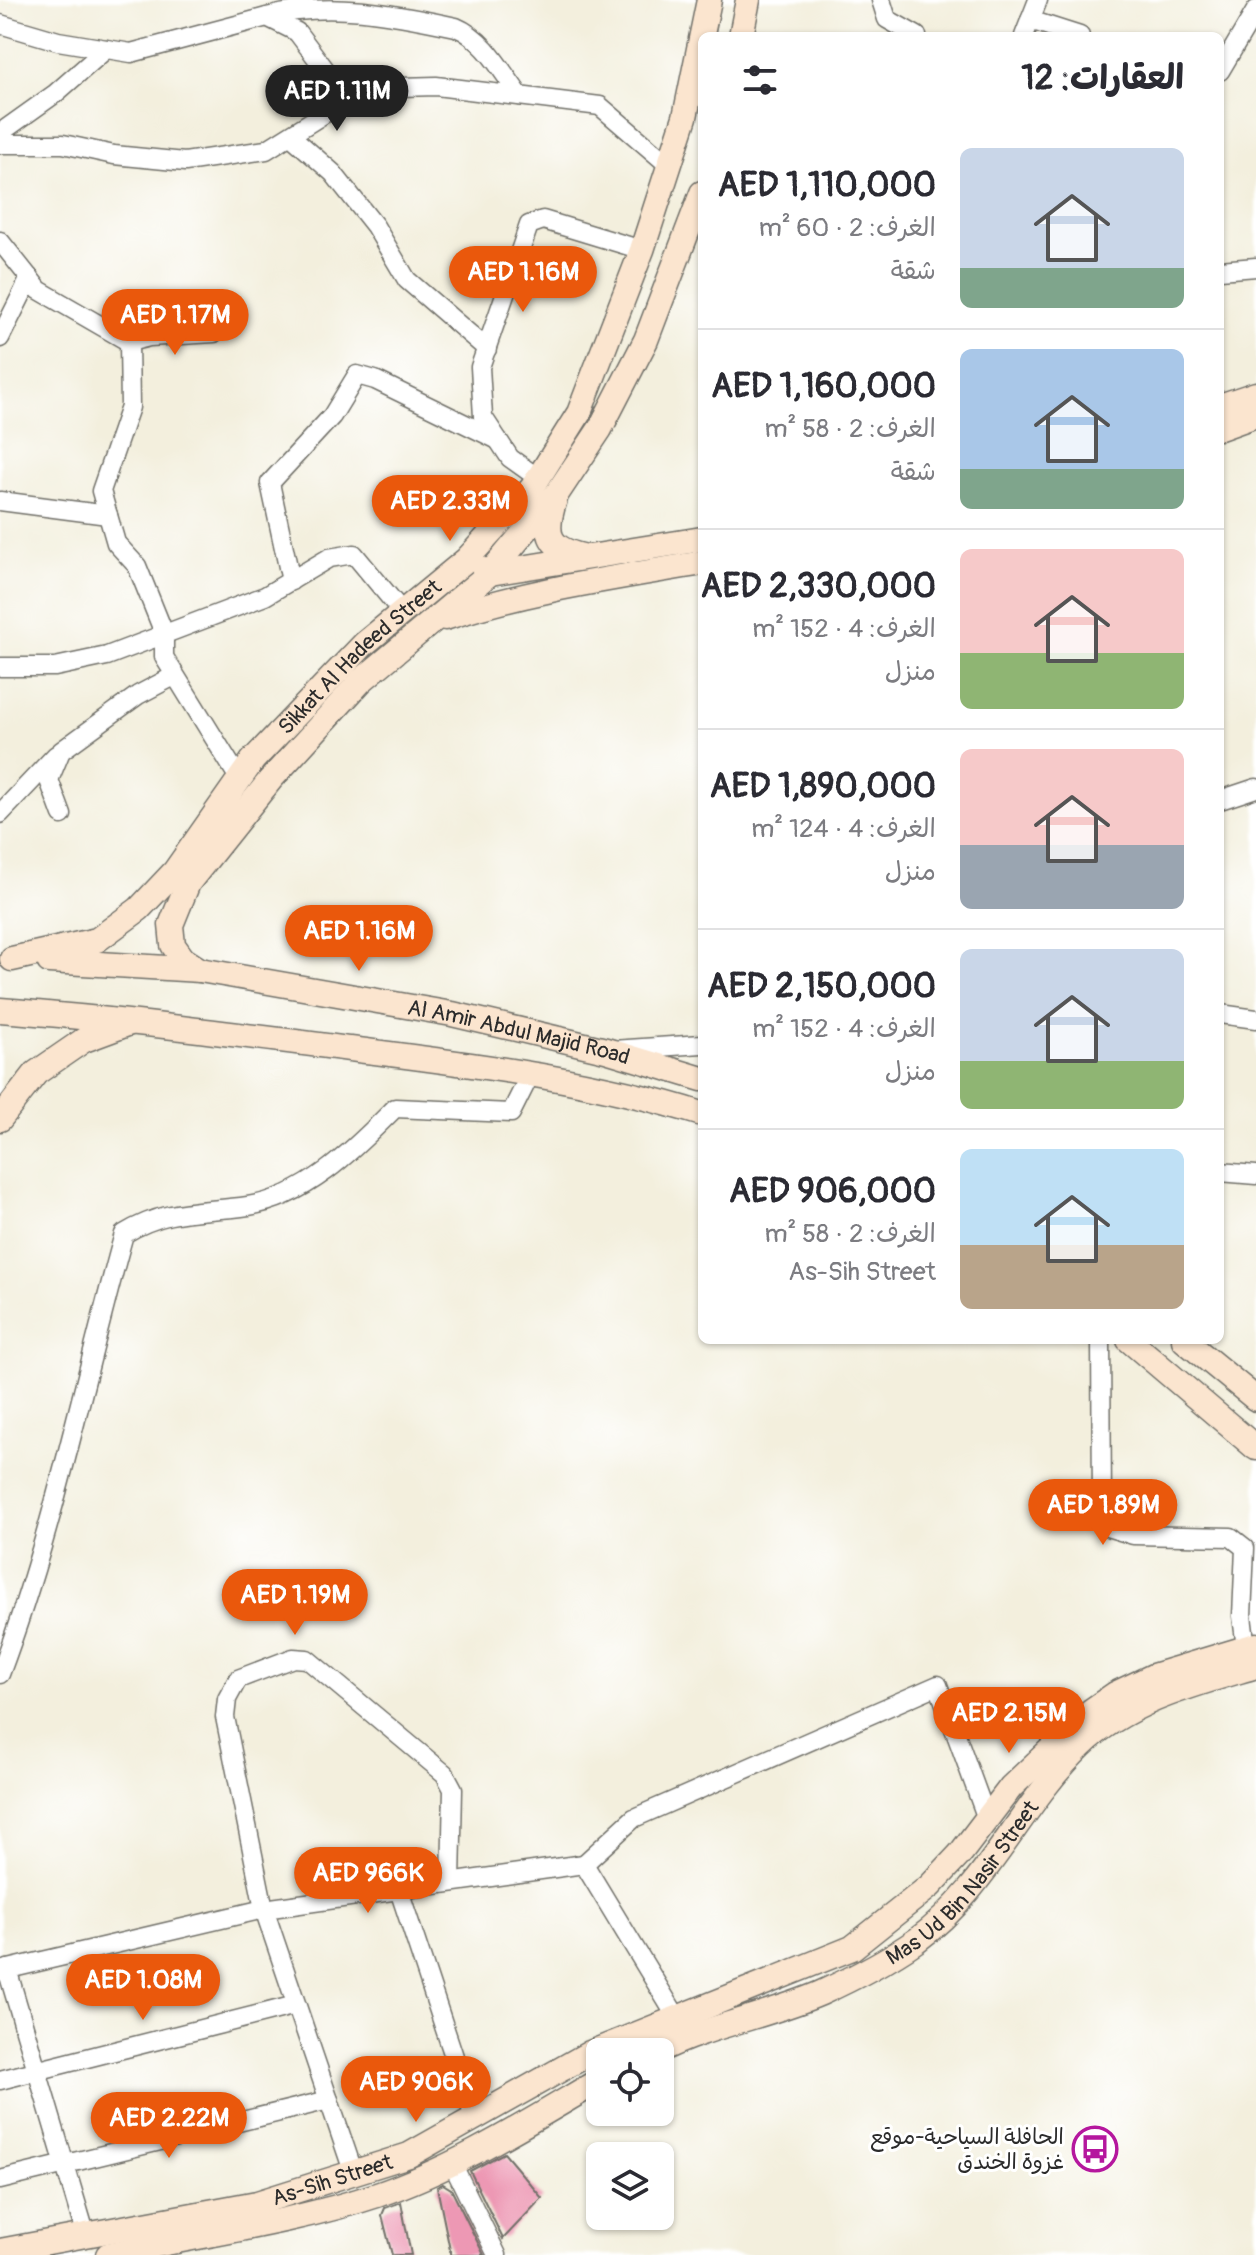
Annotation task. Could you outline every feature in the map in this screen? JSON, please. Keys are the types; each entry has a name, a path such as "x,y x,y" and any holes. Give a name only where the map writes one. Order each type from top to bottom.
{"main road":[{"name":"Sikkat Al Hadeed Street","path":"702,32 709,0"},
{"path":"742,32 748,0"},
{"name":"Sikkat Al Hadeed Street","path":"200,970 183,959 173,945 171,925 188,883 271,779 361,681 490,573 548,485 579,413 671,167 698,48"},
{"name":"Sikkat Al Hadeed Street","path":"6,958 97,940 139,909 175,871 253,760 364,644 466,560 548,485 600,429 646,340 698,204"},
{"path":"1224,405 1256,394"},
{"path":"1224,427 1256,415"},
{"path":"548,485 548,522 552,542 563,552 593,558"},
{"path":"466,560 490,573 698,540"},
{"path":"432,623 486,604 698,564"},
{"name":"Al Amir Abdul Majid Road","path":"6,958 200,970 452,1014 606,1050 698,1078"},
{"name":"Al Amir Abdul Majid Road","path":"0,1010 136,1020 530,1075 698,1113"},
{"path":"0,1119 36,1073 84,1040 136,1020"},
{"path":"1134,1344 1256,1448"},
{"path":"1189,1344 1256,1399"},
{"name":"Mas Ud Bin Nasir Street","path":"816,1965 852,1948 889,1923 930,1886 1011,1787 1063,1736 1115,1694 1153,1676 1253,1653"},
{"name":"Mas Ud Bin Nasir Street","path":"674,2043 819,1993 916,1940 943,1918 974,1885 1045,1787 1082,1745 1107,1726 1253,1653"},
{"name":"As-Sih Street","path":"0,2251 257,2203 409,2155 590,2053 676,2016 816,1965"},
{"name":"As-Sih Street","path":"112,2255 360,2200 420,2179 586,2088"}],"street":[{"path":"881,0 887,19 910,32"},
{"path":"1038,0 1027,28 1054,32"},
{"path":"0,24 58,41 131,53 297,8 344,6 456,27 468,32 485,49 520,96"},
{"path":"1224,64 1256,10"},
{"path":"267,17 297,32 348,100"},
{"path":"0,133 56,93 106,49"},
{"path":"0,144 63,144 114,155 185,162 266,150 365,88 436,86 600,106 671,167"},
{"path":"291,136 333,173 375,226 407,280 487,349"},
{"path":"548,485 510,458 483,417 480,367 529,225 543,220 642,250"},
{"path":"0,241 39,290 129,342 149,337 214,333"},
{"path":"1224,270 1256,267"},
{"path":"0,338 30,278"},
{"path":"129,342 130,407 101,491 116,543 137,566 164,633 164,657 240,780"},
{"path":"291,581 270,483 332,416 357,375 498,440"},
{"path":"0,501 108,515"},
{"path":"0,667 55,667 107,656 265,596 329,558 354,554 402,612"},
{"path":"0,814 61,751 138,695 174,676"},
{"path":"61,751 49,780 62,815"},
{"path":"1224,799 1256,788"},
{"path":"1224,1015 1256,1019"},
{"path":"606,1050 698,1044"},
{"path":"0,1674 21,1617 56,1498 124,1234 149,1218 196,1208 250,1206 287,1192 328,1170 395,1108 511,1113 530,1075"},
{"path":"1224,1172 1256,1175"},
{"path":"1101,1344 1102,1506 1110,1528 1133,1535 1231,1537 1245,1548 1242,1616 1253,1653"},
{"path":"354,2174 264,1909 225,1717 227,1699 238,1679 293,1658 307,1659 445,1774 453,1789 451,1882"},
{"path":"86,2236 4,1970 264,1909 584,1864 634,1818 938,1685 987,1819"},
{"path":"584,1864 676,2016"},
{"path":"399,1890 475,2120"},
{"path":"0,2080 296,2005"},
{"path":"0,2180 329,2100"},
{"path":"452,2163 497,2255"}],"building":[{"path":"504,2153 542,2198 503,2239 470,2171"},
{"path":"443,2184 451,2189 484,2255 451,2255 437,2187"},
{"path":"401,2202 411,2255 392,2255 382,2215 385,2208"}],"place":[{"name":"الحافلة السياحية-موقع غزوة الخندق","path":"1095,2149"}]}
